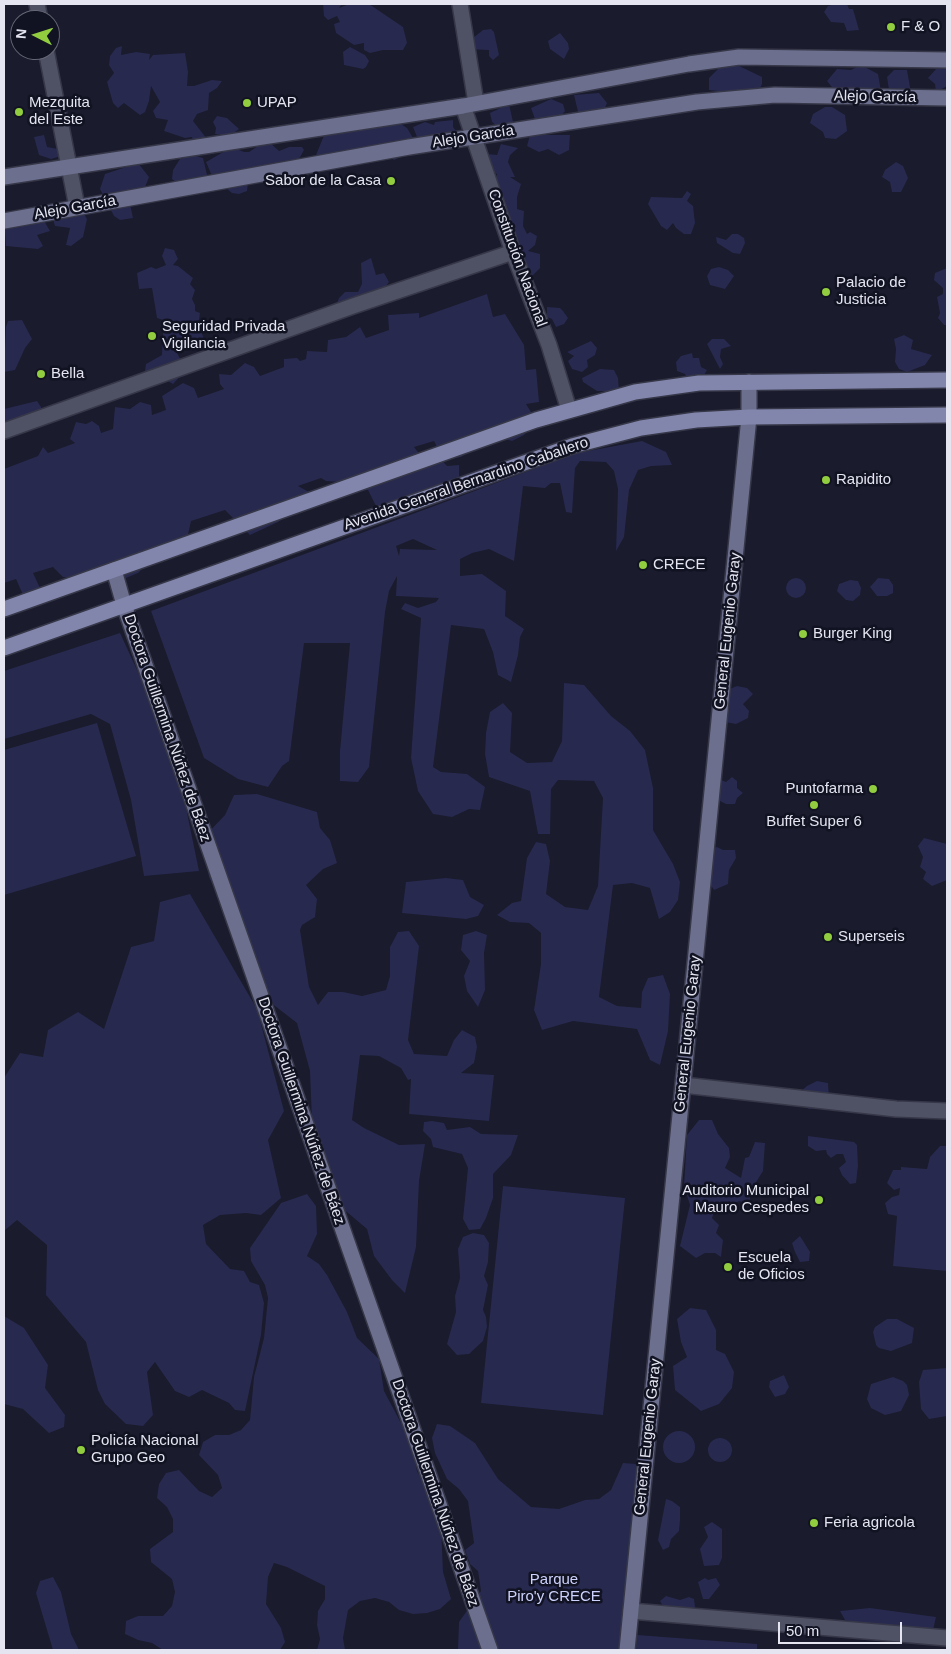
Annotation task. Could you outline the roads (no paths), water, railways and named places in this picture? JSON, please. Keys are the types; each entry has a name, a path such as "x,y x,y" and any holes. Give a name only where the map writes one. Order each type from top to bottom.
{"main road":[{"path":"4,608 569,410 635,392 699,383 947,380"},
{"name":"Avenida General Bernardino Caballero","path":"4,648 572,446 641,428 696,420 749,417 947,415"}],"street":[{"name":"Constitución Nacional","path":"460,4 473,137 512,252 533,301 569,410"},
{"path":"4,177 470,104 689,64 738,57 947,60"},
{"path":"48,60 77,207"},
{"name":"Alejo García","path":"4,220 473,137 697,102 775,95 947,98"},
{"path":"4,431 353,306 512,252"},
{"name":"General Eugenio Garay","path":"627,1650 749,417 748,382"},
{"name":"Doctora Guillermina Núñez de Báez","path":"114,570 124,605 490,1650"},
{"path":"684,1085 896,1109 947,1112"},
{"path":"630,1611 947,1638"}],"place":[{"name":"F & O","path":"891,27"},
{"name":"UPAP","path":"247,103"},
{"name":"Mezquita del Este","path":"19,112"},
{"name":"Sabor de la Casa","path":"391,181"},
{"name":"Palacio de Justicia","path":"826,292"},
{"name":"Seguridad Privada Vigilancia","path":"152,336"},
{"name":"Bella","path":"41,374"},
{"name":"Rapidito","path":"826,480"},
{"name":"CRECE","path":"643,565"},
{"name":"Burger King","path":"803,634"},
{"name":"Puntofarma","path":"873,789"},
{"name":"Buffet Super 6","path":"814,805"},
{"name":"Superseis","path":"828,937"},
{"name":"Auditorio Municipal Mauro Cespedes","path":"819,1200"},
{"name":"Escuela de Oficios","path":"728,1267"},
{"name":"Policía Nacional Grupo Geo","path":"81,1450"},
{"name":"Feria agricola","path":"814,1523"}],"park label":[{"name":"Parque Piro'y CRECE","path":"554,1588"}]}
